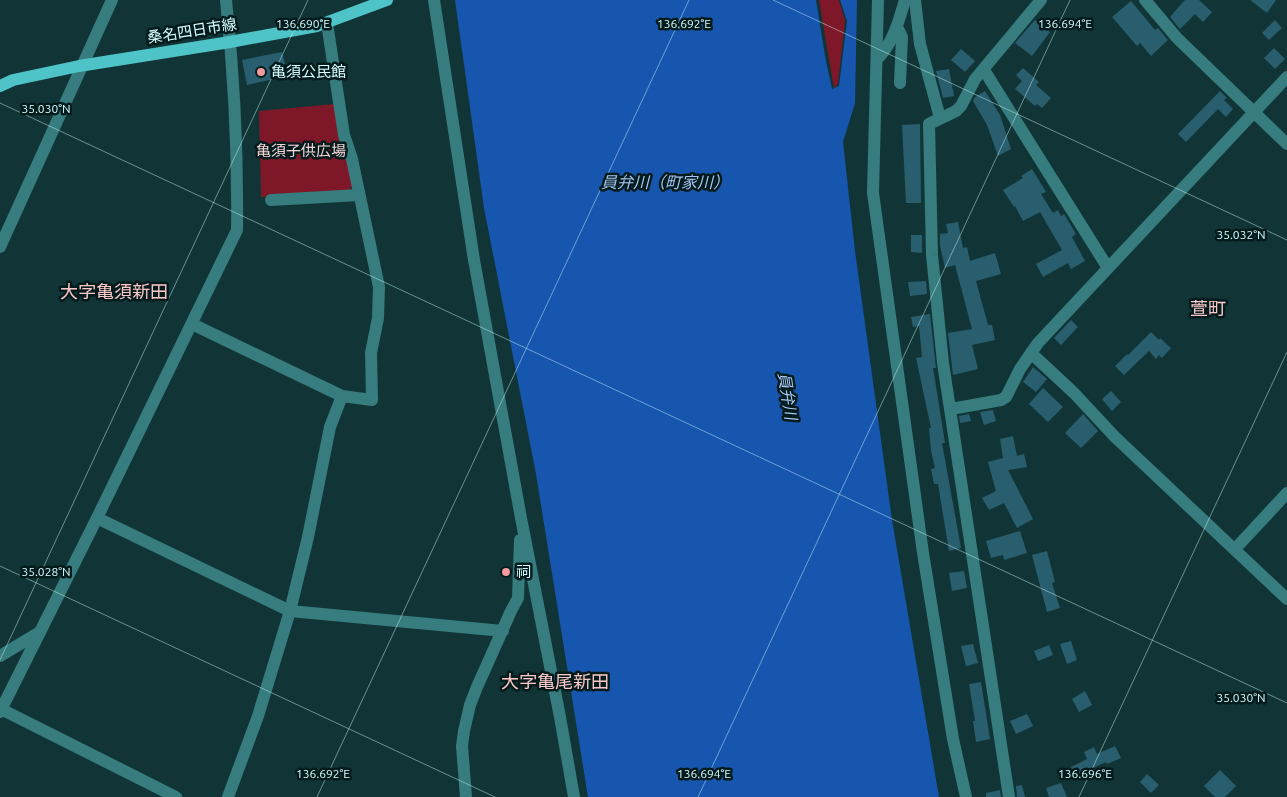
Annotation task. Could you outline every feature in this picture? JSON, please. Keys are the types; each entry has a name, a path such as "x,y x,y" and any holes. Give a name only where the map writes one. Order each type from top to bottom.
{"main road":[{"name":"桑名四日市線","path":"0,86 13,80 82,66 230,42 328,23 387,0"}],"street":[{"path":"0,247 112,0"},
{"path":"176,797 1,710 237,230 230,42 226,0"},
{"path":"434,0 474,260 574,797"},
{"path":"878,0 873,193 922,553 953,739 966,797"},
{"path":"877,58 883,53 896,28 906,0"},
{"path":"915,0 920,44 940,118"},
{"path":"1009,797 943,363 932,255 929,124 956,111 962,106 975,79 1041,0"},
{"path":"1144,0 1177,38 1287,144"},
{"path":"192,324 342,396 372,400 371,353 378,318 379,287 352,159 344,135 328,23"},
{"path":"896,28 902,37 900,83"},
{"path":"984,70 1108,268"},
{"path":"951,409 1001,400 1006,397 1031,352 1287,77"},
{"path":"272,200 359,195"},
{"path":"1031,352 1115,438 1287,598"},
{"path":"228,797 258,716 290,611 308,537 330,427 342,396"},
{"path":"1234,549 1287,493"},
{"path":"97,518 290,611 503,631"},
{"path":"466,797 462,746 470,705 518,598 521,518"},
{"path":"0,656 40,632"}],"green space":[{"path":"819,0 839,0 845,21 838,83 835,88 833,83"},
{"name":"亀須子供広場","path":"335,104 354,185 348,191 261,197 259,111"}],"water":[{"name":"員弁川（町家川）","path":"455,0 816,0 832,89 839,86 847,21 840,0 857,0 855,103 843,142 855,251 892,520 939,797 588,797 536,474 484,208"}],"building":[{"path":"1185,0 1199,0 1212,12 1203,22 1195,14 1180,29 1170,17"},
{"path":"1250,0 1276,0 1267,13"},
{"path":"1131,1 1155,30 1158,28 1168,40 1151,56 1140,43 1137,46 1112,17"},
{"path":"1035,20 1050,32 1032,56 1015,43"},
{"path":"1275,20 1282,28 1269,40 1262,33"},
{"path":"1274,48 1285,59 1275,69 1264,58"},
{"path":"961,49 975,61 965,72 951,60"},
{"name":"亀須公民館","path":"282,52 285,64 276,66 278,78 247,85 242,60"},
{"path":"1023,68 1039,82 1036,85 1051,98 1042,108 1037,104 1035,106 1015,89 1022,81 1016,75"},
{"path":"949,69 954,96 943,98 936,71"},
{"path":"985,91 1000,115 1011,149 998,156 987,125 973,101 975,97"},
{"path":"1220,91 1227,98 1224,100 1233,109 1226,117 1218,109 1186,142 1178,134"},
{"path":"920,124 921,203 906,203 902,125"},
{"path":"1032,169 1046,192 1041,194 1053,213 1058,210 1061,216 1064,214 1076,234 1072,237 1085,261 1071,269 1068,263 1043,277 1036,264 1062,250 1040,212 1023,221 1003,190 1023,178 1021,176"},
{"path":"958,222 963,248 967,247 970,261 995,253 1001,274 976,281 988,325 992,325 995,340 972,345 978,369 953,375 948,333 972,329 955,265 945,268 940,246 940,234 948,233 946,224"},
{"path":"911,235 922,235 922,253 911,252"},
{"path":"926,281 927,294 910,296 908,282"},
{"path":"930,314 936,368 933,368 945,443 942,443 961,548 949,551 938,484 934,484 931,469 935,468 931,451 929,428 931,428 916,358 922,357 919,326 913,327 911,317"},
{"path":"1071,320 1078,327 1061,345 1054,338"},
{"path":"1151,332 1171,348 1162,358 1159,355 1156,359 1149,351 1124,375 1115,366"},
{"path":"1033,367 1047,379 1036,392 1023,382"},
{"path":"1043,388 1063,407 1048,422 1029,404"},
{"path":"1111,391 1121,402 1112,411 1102,399"},
{"path":"993,410 996,421 984,425 980,412"},
{"path":"969,414 971,421 960,423 959,416"},
{"path":"1083,414 1098,431 1081,448 1065,433"},
{"path":"1013,436 1017,456 1024,454 1027,467 1008,470 1033,519 1017,528 1004,503 989,510 982,498 996,491 988,462 1003,458 1000,439"},
{"path":"1020,531 1027,553 1004,560 1003,555 991,558 986,541"},
{"path":"1047,551 1055,582 1052,583 1060,608 1047,612 1032,555"},
{"path":"964,571 967,588 952,591 949,573"},
{"path":"1071,641 1077,660 1067,664 1060,644"},
{"path":"973,644 978,663 966,666 961,646"},
{"path":"1049,645 1053,655 1038,661 1034,651"},
{"path":"981,682 990,739 976,742 973,721 975,721 969,684"},
{"path":"1085,691 1092,705 1079,712 1072,699"},
{"path":"1027,714 1033,726 1016,734 1010,721"},
{"path":"1115,746 1121,758 1107,764 1106,762 1075,776 1071,767 1087,759 1084,752 1094,747 1097,754"},
{"path":"1220,770 1236,786 1225,797 1215,797 1204,786"},
{"path":"1147,774 1159,785 1151,793 1140,782"},
{"path":"1061,783 1067,797 1049,797 1046,788"},
{"path":"1022,785 1025,797 1017,797 1016,786"},
{"path":"1000,790 1001,797 986,797 986,793"}],"place":[{"name":"亀須公民館","path":"261,72"},
{"name":"祠","path":"506,572"}],"district":[{"name":"大字亀須新田","path":"114,292"},
{"name":"萱町","path":"1208,309"},
{"name":"大字亀尾新田","path":"555,682"}],"water label":[{"name":"員弁川","path":"788,396"}]}
